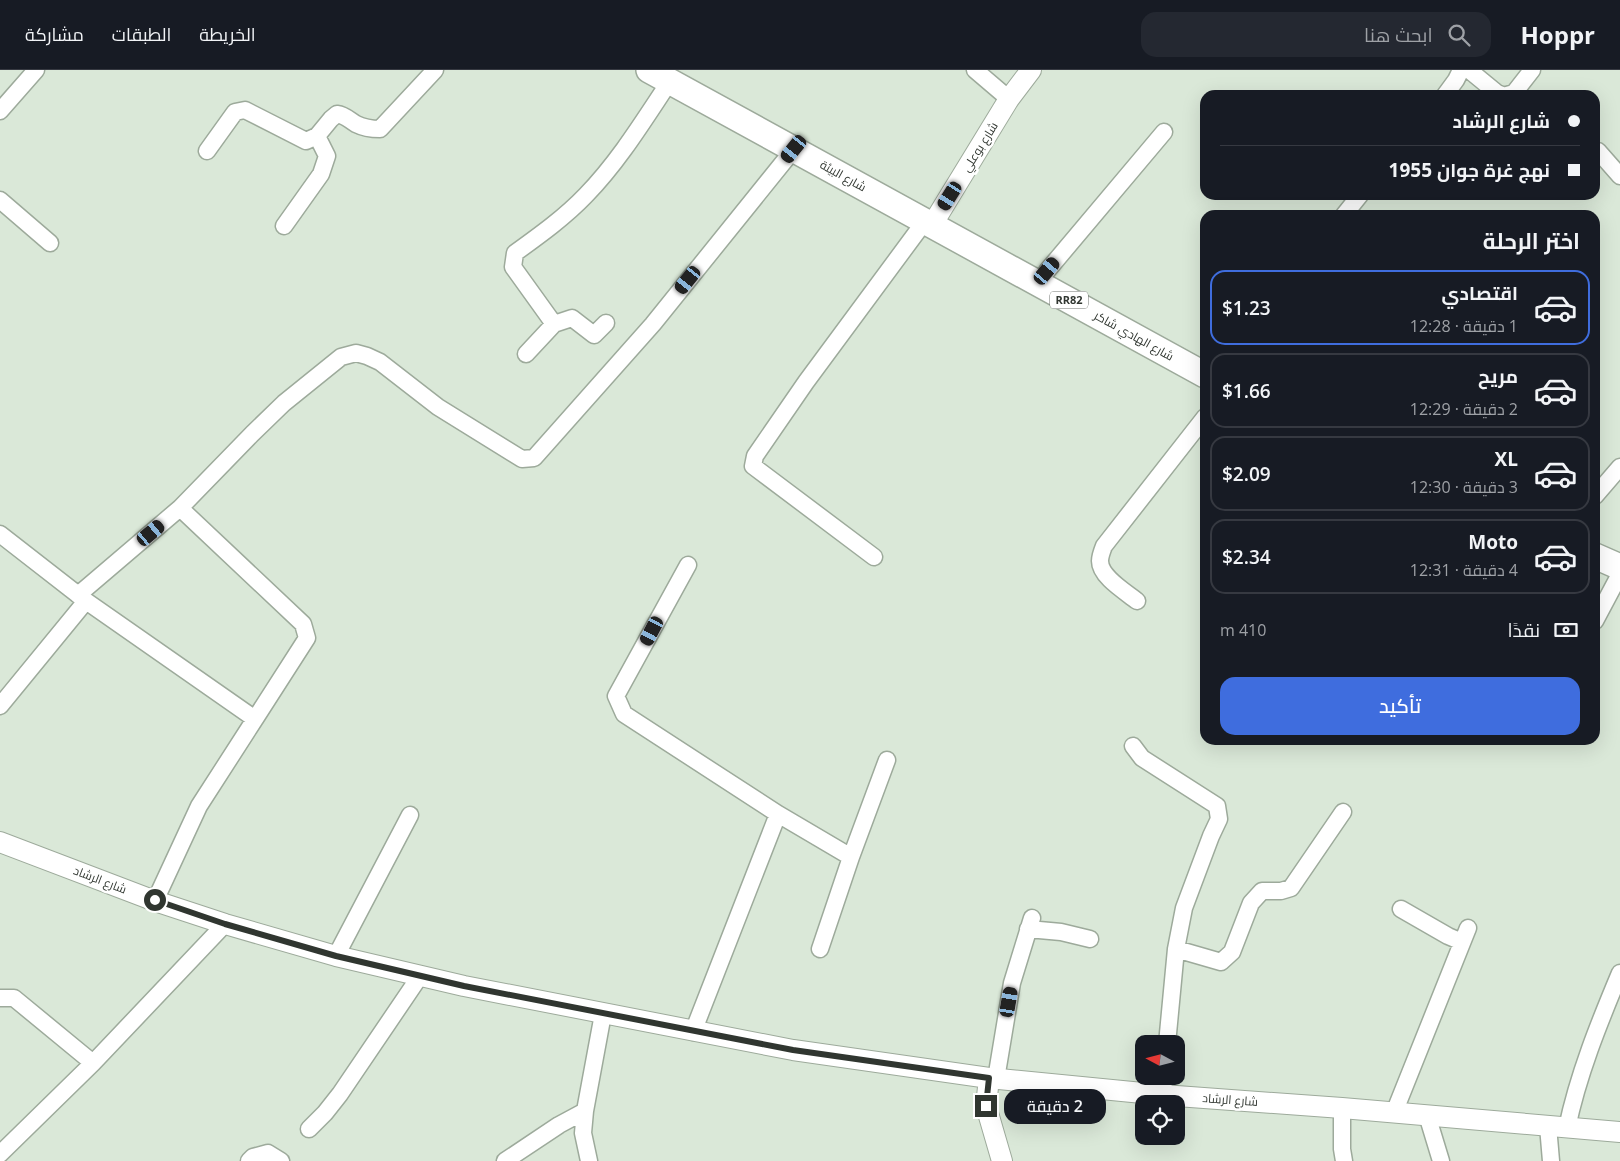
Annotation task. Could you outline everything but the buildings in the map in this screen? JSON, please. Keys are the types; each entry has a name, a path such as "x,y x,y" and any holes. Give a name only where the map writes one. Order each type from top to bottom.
{"main road":[{"name":"شارع البيئة","path":"648,70 674,76 932,220"},
{"name":"شارع البيئة","path":"732,107 794,149 932,220"},
{"name":"شارع الهادي شاكر","path":"932,220 1047,271 1200,355"},
{"name":"شارع الهادي شاكر","path":"932,220 1200,372"},
{"path":"1600,544 1620,553"},
{"path":"1600,558 1620,567"}],"street":[{"path":"0,111 36,70"},
{"path":"207,151 235,112 245,110 306,141 317,136 337,114 342,114 356,124 368,129 380,129 435,70"},
{"path":"974,70 1010,99"},
{"name":"شارع بوعلي","path":"932,220 1010,99 1031,70"},
{"path":"1449,90 1460,70"},
{"path":"1469,70 1492,90"},
{"path":"1516,90 1532,70"},
{"path":"554,324 513,267 515,253 554,225 586,196 615,162 674,76"},
{"path":"1047,271 1164,132"},
{"path":"284,226 321,174 326,156 317,136"},
{"path":"0,706 82,598 180,508 284,403 341,357 356,353 380,362 438,407 522,459 534,458 653,324 794,149"},
{"path":"1600,153 1620,176"},
{"path":"0,200 50,242"},
{"path":"1348,210 1356,200"},
{"path":"874,557 753,466 755,456 806,382 932,220"},
{"path":"526,354 554,324 572,318 594,335 606,323"},
{"path":"1137,601 1106,576 1100,567 1104,546 1200,423"},
{"path":"1600,490 1620,467"},
{"path":"155,900 199,806 306,638 304,624 180,508"},
{"path":"0,534 82,598 255,719"},
{"path":"688,565 616,696 624,714 778,814 851,857"},
{"path":"1600,611 1620,574"},
{"path":"1133,746 1142,758 1218,806 1219,819 1184,908 1173,963 1168,1035"},
{"path":"820,949 851,857 887,760"},
{"path":"1176,950 1221,962 1232,952 1251,903 1262,891 1281,891 1291,888 1343,812"},
{"path":"693,1032 778,814"},
{"path":"336,956 410,815"},
{"name":"شارع الرشاد","path":"3,848 225,924 336,956 420,976 603,1014 793,1050 992,1079 1164,1086 1342,1108 1620,1132"},
{"path":"1394,1113 1465,935 1448,936 1401,909"},
{"path":"1002,1161 986,1106 1012,983 1030,923 1090,939"},
{"path":"0,1154 93,1063 225,924"},
{"path":"1551,1161 1557,1127 1571,1106 1598,1026 1620,973"},
{"path":"309,1129 340,1094 420,976"},
{"path":"0,998 14,998 93,1063"},
{"path":"589,1161 583,1133 585,1111 603,1014"},
{"path":"1342,1108 1342,1150 1344,1161"},
{"path":"505,1161 559,1125 585,1111"},
{"path":"1427,1116 1441,1161"},
{"path":"249,1161 253,1157 268,1153 281,1161"}],"route":[{"path":"155,900 225,924 336,956 464,986 793,1050 892,1066 989,1078 986,1106"}]}
